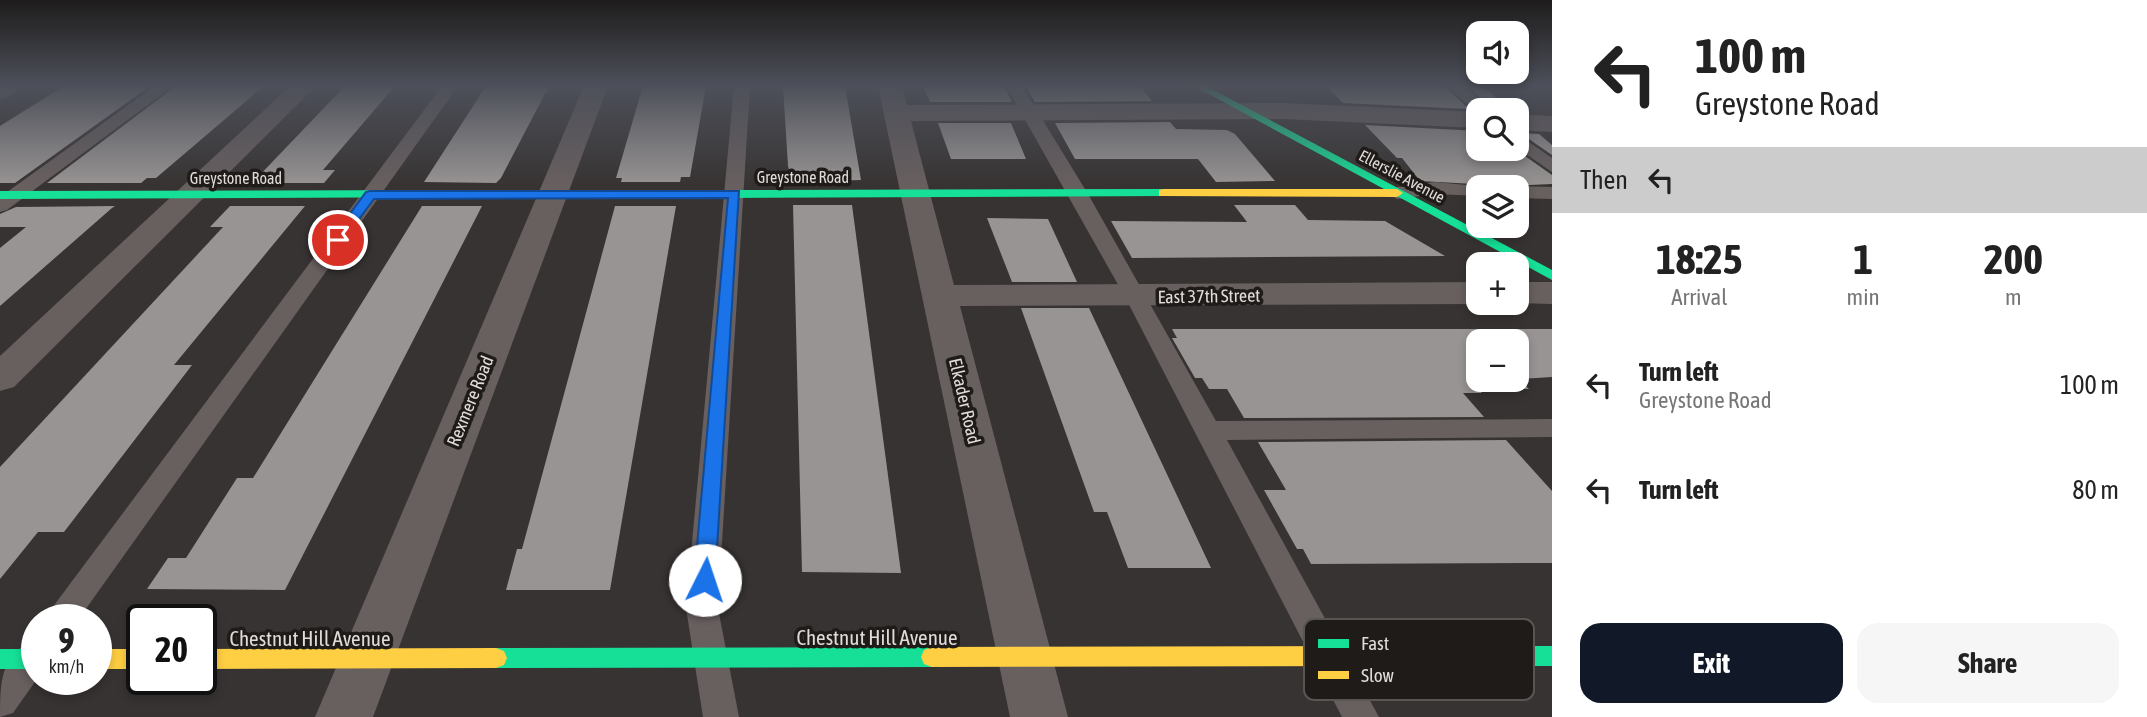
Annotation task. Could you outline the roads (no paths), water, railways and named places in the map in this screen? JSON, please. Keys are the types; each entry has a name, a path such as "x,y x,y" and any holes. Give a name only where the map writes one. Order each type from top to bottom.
{"street":[{"path":"0,378 269,119"},
{"name":"Rexmere Road","path":"344,717 583,119"},
{"name":"Elkader Road","path":"898,119 1039,717"},
{"name":"Ellerslie Avenue","path":"1262,119 1552,276"},
{"path":"1529,123 1552,124"},
{"name":"Greystone Road","path":"5,199 191,195 1397,193"},
{"name":"East 37th Street","path":"940,296 1466,293"},
{"path":"1529,293 1552,293"},
{"name":"Chestnut Hill Avenue","path":"1534,656 1552,656"},
{"name":"Chestnut Hill Avenue","path":"217,659 1304,657"}],"lane":[{"path":"5,199 118,119"},
{"path":"72,604 425,119"},
{"path":"721,717 702,608 741,119"},
{"path":"1036,119 1136,297 1307,619"},
{"path":"1529,149 1552,167"},
{"path":"1397,193 1435,188 1466,189"},
{"path":"1529,192 1552,193"},
{"path":"1208,431 1552,428"},
{"path":"0,701 21,665"},
{"path":"1351,700 1361,717"}]}
